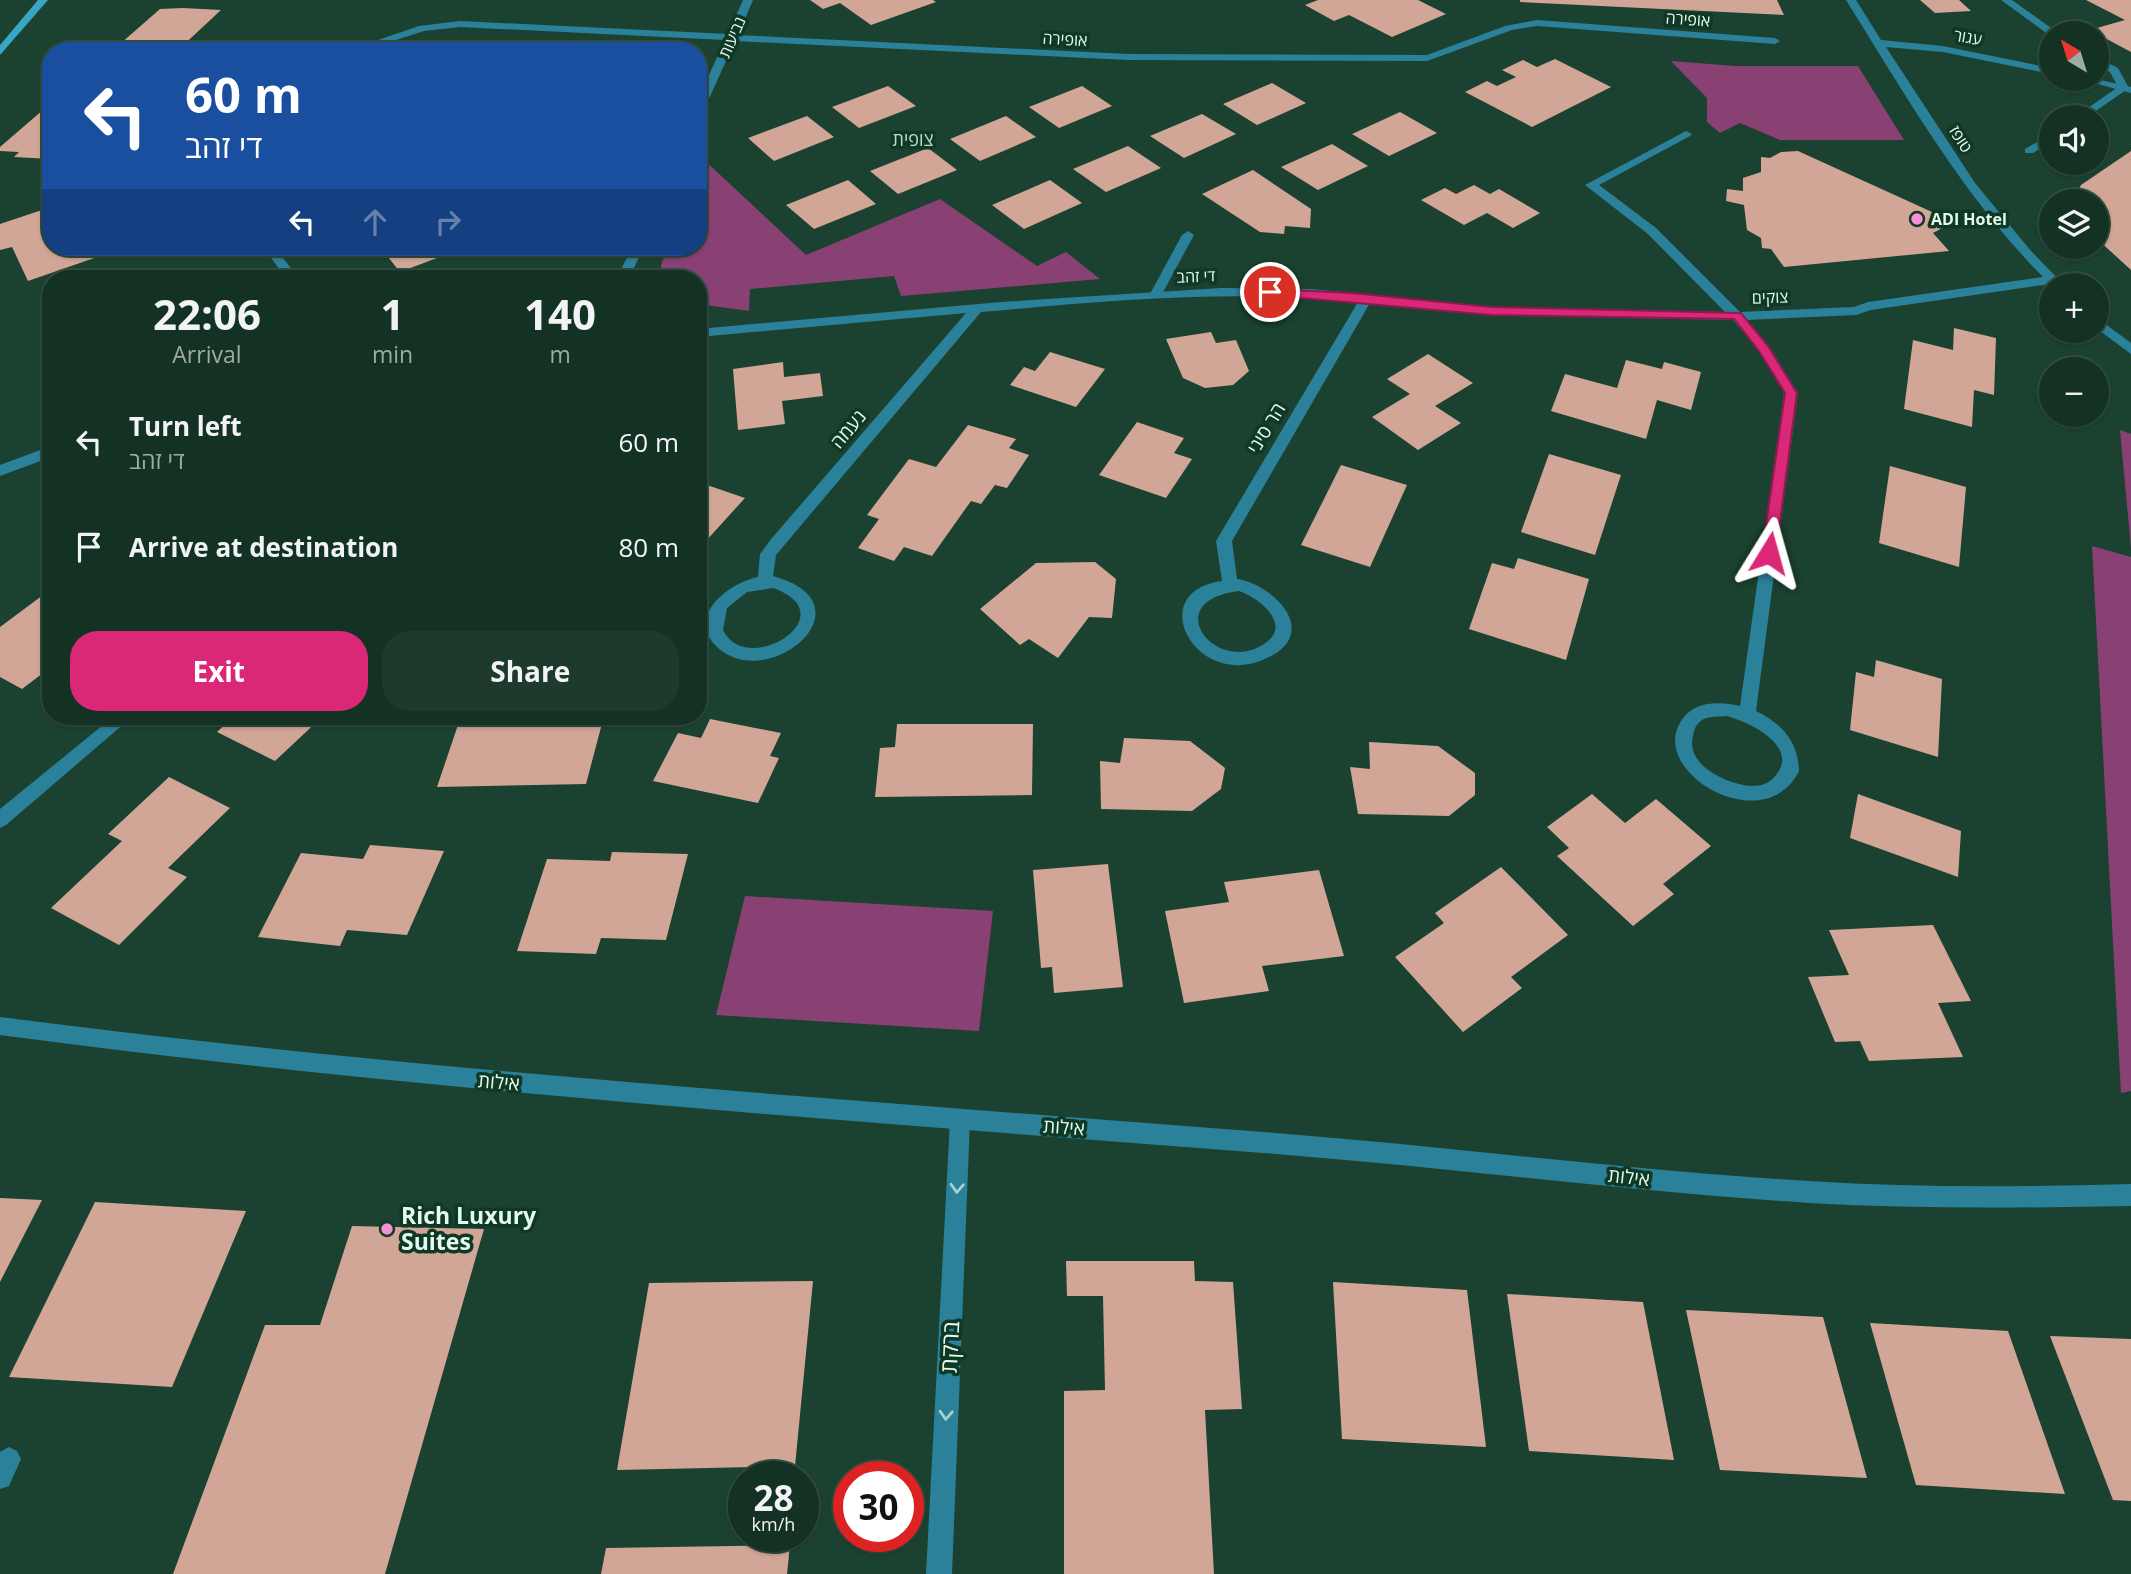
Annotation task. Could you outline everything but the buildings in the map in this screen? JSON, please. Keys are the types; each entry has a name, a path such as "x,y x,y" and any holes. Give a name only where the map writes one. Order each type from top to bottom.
{"main road":[{"path":"0,52 45,0"}],"street":[{"name":"נביעות","path":"707,92 748,0"},
{"name":"טופז","path":"1851,0 1976,192 2046,273"},
{"path":"2007,0 2039,23"},
{"name":"אופירה","path":"383,42 448,24 1128,57 1405,59 1441,55 1504,29 1537,23 1775,41"},
{"name":"עגור","path":"1879,43 1943,49 2039,69"},
{"path":"2109,67 2128,89"},
{"path":"2109,85 2128,89"},
{"path":"2101,105 2128,89"},
{"path":"1686,134 1591,186 1652,231 1737,316"},
{"path":"2029,151 2039,145"},
{"path":"1156,294 1188,234"},
{"name":"צוקים","path":"1737,316 1856,311 1868,306 2039,285"},
{"name":"די זהב","path":"707,332 1156,294 1284,292 1491,311 1737,316"},
{"name":"הר סיני","path":"1230,585 1224,541 1366,298"},
{"name":"נעמה","path":"765,582 768,554 777,542 977,308"},
{"name":"צוקים","path":"1737,316 1764,349 1791,393 1746,714"},
{"path":"2109,332 2131,350"},
{"path":"0,471 42,455"},
{"path":"765,582 790,586 807,601 810,614 800,635 786,646 767,653 740,652 724,645 713,626 718,606 738,589 765,582"},
{"path":"1230,585 1248,587 1264,593 1281,611 1282,632 1268,650 1251,656 1233,657 1214,653 1193,636 1188,615 1193,602 1212,588 1230,585"},
{"path":"1726,709 1746,714 1774,732 1790,756 1786,778 1765,793 1746,794 1714,783 1696,769 1683,745 1685,726 1699,713 1726,709"},
{"path":"0,820 114,725"},
{"name":"אילות","path":"0,1026 349,1067 668,1097 1295,1145 1809,1192 1968,1197 2131,1195"},
{"name":"ברקת","path":"939,1574 960,1120"}],"shaded area":[{"path":"1671,61 1735,66 1858,66 1904,140 1780,140 1740,123 1720,133 1707,122 1707,98"},
{"path":"707,163 806,255 940,199 1037,266 1066,252 1100,279 901,296 894,276 750,289 749,311 707,305 707,270 661,270 664,256 707,256"},
{"path":"2120,430 2131,434 2131,548"},
{"path":"2092,546 2131,557 2131,1091 2121,1093"},
{"path":"745,896 993,911 979,1031 716,1015"}],"place":[{"name":"ADI Hotel","path":"1917,219"},
{"name":"Rich Luxury Suites","path":"387,1229"}],"district":[{"name":"צופית","path":"913,140"}],"route":[{"path":"1270,292 1352,296 1491,311 1737,316 1764,349 1791,393 1769,553"}]}
